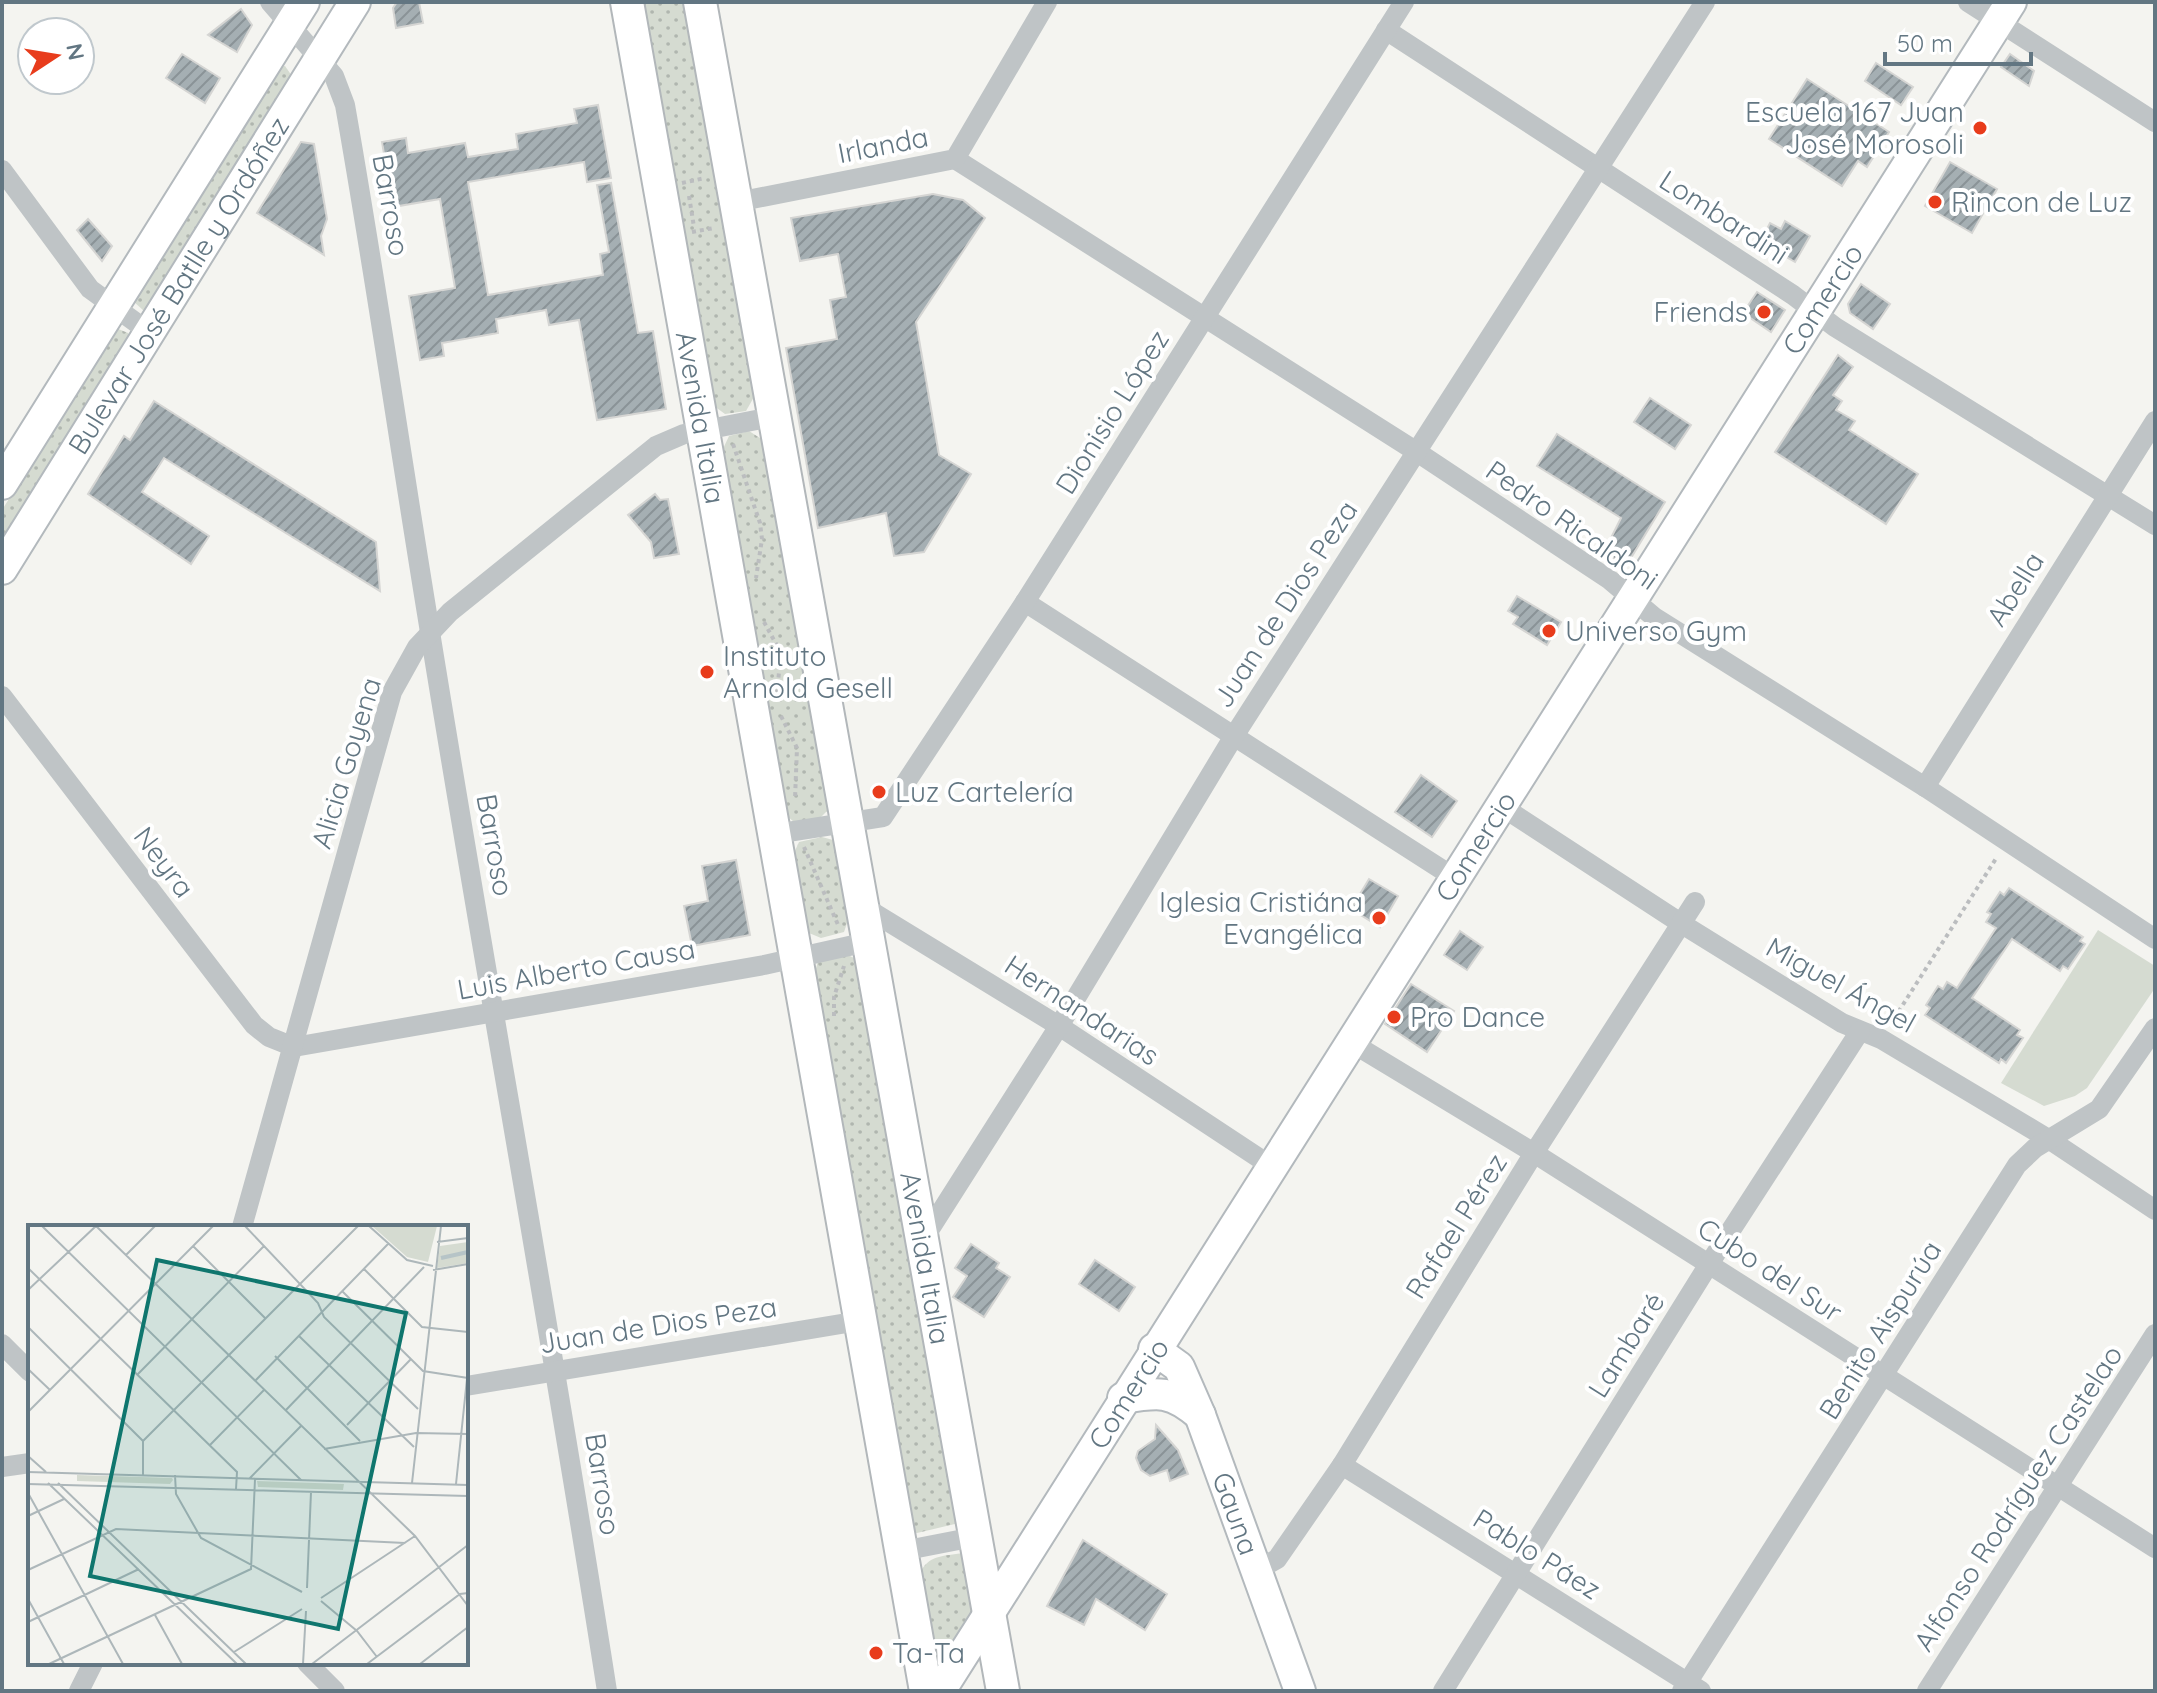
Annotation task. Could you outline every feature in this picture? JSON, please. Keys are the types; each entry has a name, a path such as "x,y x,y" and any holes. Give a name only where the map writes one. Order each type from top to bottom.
{"main road":[{"name":"Avenida Italia","path":"627,2 926,1691"},
{"name":"Avenida Italia","path":"700,2 777,416 867,942 1003,1691"}],"street":[{"name":"Barroso","path":"270,2 297,14 320,58 334,76 345,105 381,308 429,631 557,1369 607,1691"},
{"name":"Bulevar José Batlle y Ordóñez","path":"2,569 355,2"},
{"name":"Irlanda","path":"736,199 955,159 1047,2"},
{"name":"Dionisio López","path":"846,823 883,817 1025,602 1404,2"},
{"name":"Juan de Dios Peza","path":"921,1243 1059,1026 1234,736 1705,2"},
{"path":"1968,2 2005,12 2155,122"},
{"name":"Comercio","path":"940,1691 1154,1349 1352,1043 2005,12"},
{"name":"Bulevar José Batlle y Ordóñez","path":"2,484 297,14"},
{"name":"Lombardini","path":"1386,30 1815,311 2155,525"},
{"name":"Pedro Ricaldoni","path":"955,159 1417,452 1610,580 1654,617 1925,787 2155,939"},
{"path":"2,170 90,289 149,332"},
{"name":"Alicia Goyena","path":"243,1225 392,692 429,631 656,446 684,434 777,416"},
{"name":"Abella","path":"1925,787 2155,421"},
{"path":"1025,602 1455,878"},
{"name":"Neyra","path":"2,696 254,1025 269,1037 294,1047"},
{"name":"Miguel Ángel","path":"1501,806 1842,1023 1881,1039 2050,1140 2155,1210"},
{"path":"775,834 846,823"},
{"name":"Rafael Pérez","path":"1256,1571 1277,1559 1342,1465 1534,1153 1695,902"},
{"name":"Hernandarias","path":"861,905 1059,1026 1271,1166"},
{"name":"Luis Alberto Causa","path":"294,1047 764,965 796,955 867,942"},
{"name":"Benito Aispurúa","path":"1690,1688 2017,1165 2099,1109 2155,1028"},
{"name":"Lambaré","path":"1443,1691 1709,1264 1860,1031"},
{"name":"Cubo del Sur","path":"1352,1043 1534,1153 1883,1377 2059,1484 2155,1548"},
{"name":"Juan de Dios Peza","path":"468,1386 859,1321"},
{"name":"Alfonso Rodríguez Castelao","path":"1927,1691 2155,1334"},
{"path":"2,1344 28,1370"},
{"name":"Gauna","path":"1154,1349 1179,1367 1200,1415 1300,1691"},
{"path":"1123,1398 1163,1392 1183,1401 1200,1415"},
{"path":"2,1467 28,1463"},
{"name":"Pablo Páez","path":"1342,1465 1516,1573 1690,1688"},
{"path":"902,1551 974,1537"},
{"path":"79,1691 92,1665"},
{"path":"309,1665 335,1691"}],"path":[{"path":"661,187 736,199"},
{"path":"669,236 736,199"},
{"path":"1881,1039 2007,842"}],"shaded area":[{"path":"642,2 684,2 754,397 746,411 725,414 714,406"},
{"path":"285,66 292,76 148,310 144,311 133,301 279,67"},
{"path":"116,328 128,333 130,338 2,542 2,510"},
{"path":"749,431 763,440 828,810 820,818 794,822 786,815 722,451 729,436"},
{"path":"822,837 833,840 835,845 849,917 844,932 821,938 809,933 805,926 794,853 799,842"},
{"path":"2098,930 2155,966 2155,988 2087,1088 2075,1096 2044,1106 2001,1083"},
{"path":"848,955 854,958 857,967 959,1523 917,1533 913,1532 815,972 818,961"},
{"path":"963,1553 973,1609 951,1647 942,1649 933,1642 920,1574 932,1560"}],"building":[{"path":"397,2 419,2 423,23 396,28 393,8"},
{"path":"241,9 252,25 237,52 208,35"},
{"path":"182,54 220,78 205,103 166,78"},
{"path":"2010,54 2034,71 2029,86 2001,67"},
{"path":"1876,63 1913,87 1901,105 1865,81"},
{"path":"1807,79 1889,132 1867,167 1858,161 1842,186 1769,139"},
{"path":"598,105 611,178 587,182 584,162 468,182 488,295 603,275 600,254 609,252 597,185 611,183 638,333 653,331 666,409 597,420 579,320 549,325 546,310 496,319 498,333 442,343 444,356 420,360 409,296 455,288 440,199 393,207 382,142 406,138 408,153 465,143 468,157 518,149 516,134 577,123 574,109"},
{"path":"301,142 314,144 327,219 321,236 324,255 257,213"},
{"path":"1950,162 1997,189 1972,233 1925,206"},
{"path":"933,194 963,200 985,218 916,322 939,455 971,474 924,552 894,556 886,513 818,528 786,348 837,339 830,300 846,297 838,254 800,261 791,218"},
{"path":"88,219 112,246 102,261 77,230"},
{"path":"1785,221 1810,236 1795,262 1760,242 1770,223 1781,229"},
{"path":"1861,284 1890,304 1873,329 1850,313 1848,304"},
{"name":"Friends","path":"1757,292 1785,310 1771,332 1743,313"},
{"path":"1838,355 1853,367 1833,395 1842,401 1836,410 1855,421 1849,430 1918,474 1886,524 1775,452"},
{"path":"1650,398 1691,425 1675,449 1634,422"},
{"path":"154,401 376,542 380,591 164,458 142,492 209,536 191,564 88,494 124,436 130,440"},
{"path":"1557,434 1665,502 1626,566 1604,552 1621,518 1537,466"},
{"path":"655,494 660,500 668,499 679,554 654,558 651,542 628,515"},
{"path":"1517,596 1561,622 1547,645 1513,624 1518,617 1508,611"},
{"path":"1421,775 1457,801 1432,837 1395,812"},
{"path":"736,860 750,935 692,946 684,906 708,901 702,866"},
{"path":"1369,879 1398,896 1380,927 1351,909"},
{"path":"2009,888 2083,937 2080,941 2085,944 2068,969 2063,966 2060,971 2012,939 1972,998 2020,1030 2017,1035 2023,1038 2006,1063 2001,1059 1999,1063 1925,1015 1930,1008 1926,1005 1938,986 1943,989 1947,982 1957,988 1996,928 1986,922 1991,914 1987,912 2000,892 2004,895"},
{"path":"1460,931 1483,947 1467,970 1444,955"},
{"path":"1411,984 1454,1011 1427,1052 1385,1024"},
{"path":"971,1244 999,1263 996,1268 1010,1277 984,1317 953,1297 967,1276 955,1268"},
{"path":"1095,1260 1135,1287 1119,1311 1079,1284"},
{"path":"1156,1425 1178,1450 1188,1474 1170,1481 1167,1470 1150,1476 1141,1470 1136,1458 1138,1451 1155,1439"},
{"path":"1083,1540 1167,1594 1145,1630 1096,1599 1084,1625 1047,1606"}],"place":[{"name":"Escuela 167 Juan José Morosoli","path":"1980,128"},
{"name":"Rincon de Luz","path":"1935,202"},
{"name":"Friends","path":"1764,312"},
{"name":"Universo Gym","path":"1549,631"},
{"name":"Instituto Arnold Gesell","path":"707,672"},
{"name":"Luz Cartelería","path":"879,792"},
{"name":"Iglesia Cristiána Evangélica","path":"1379,918"},
{"name":"Pro Dance","path":"1394,1017"},
{"name":"Ta-Ta","path":"876,1653"}]}
